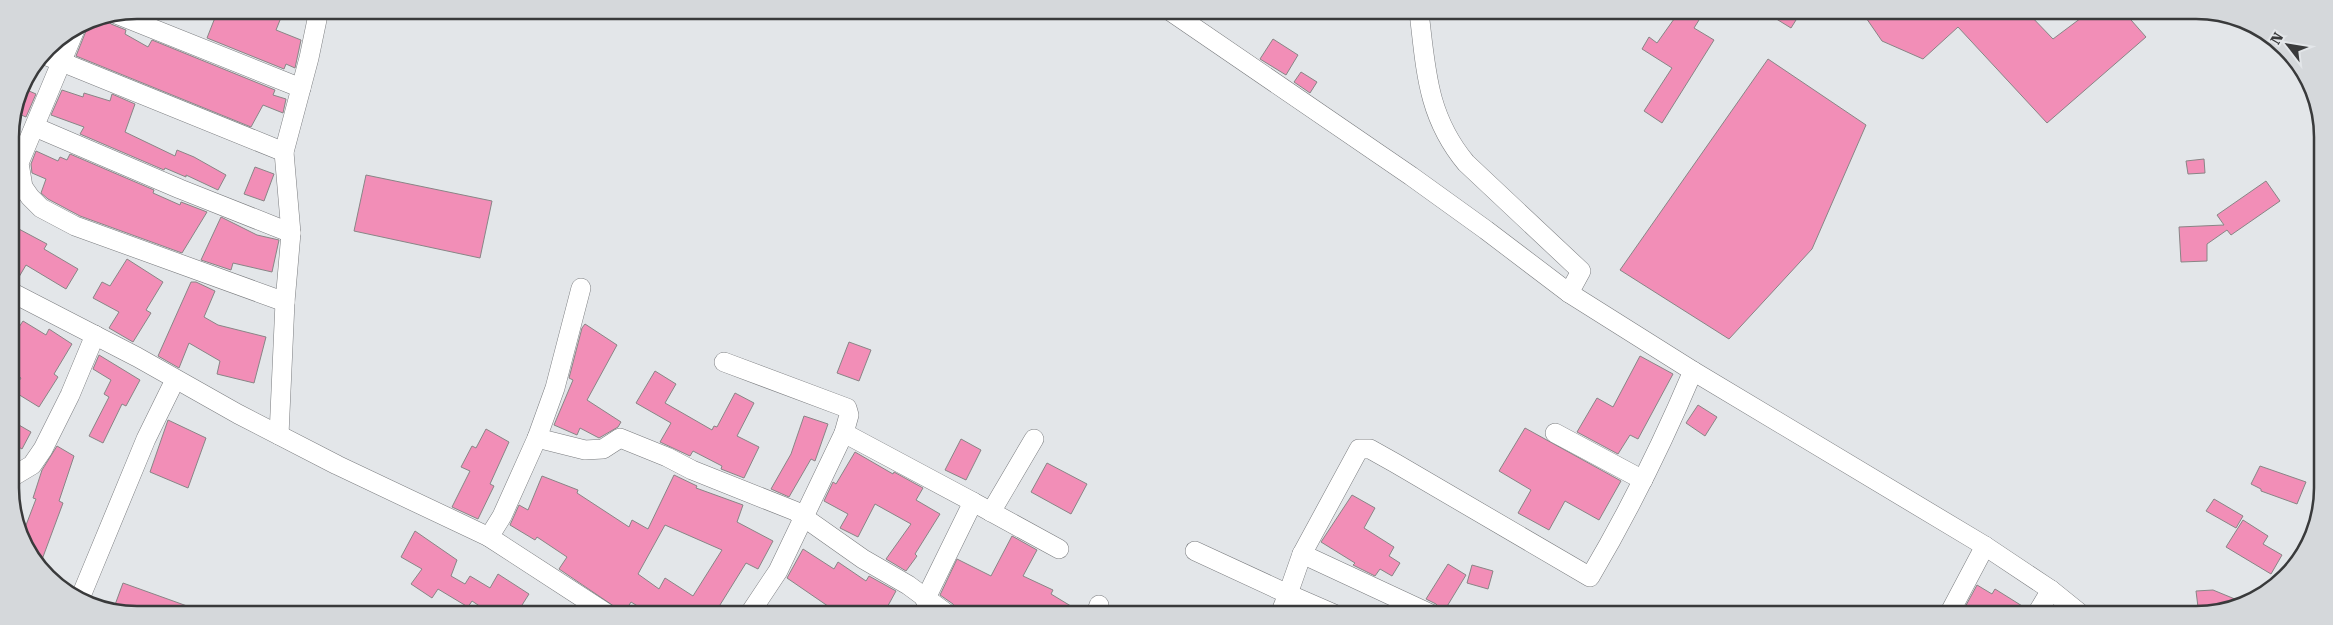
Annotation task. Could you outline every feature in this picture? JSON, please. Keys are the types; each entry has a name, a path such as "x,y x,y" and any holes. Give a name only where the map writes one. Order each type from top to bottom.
{"street":[{"path":"130,19 301,88"},
{"path":"279,435 285,302 291,233 284,152 301,88 315,19"},
{"path":"1182,19 1418,181 1569,293 1693,371 1985,546 2051,590 2071,606"},
{"path":"1420,19 1428,86 1441,126 1450,144 1466,163 1581,271 1569,293"},
{"path":"71,39 19,163 22,187 41,208 75,226 285,302"},
{"path":"50,57 284,152"},
{"path":"34,127 291,233"},
{"path":"490,537 502,516 537,438 554,388 581,288"},
{"path":"19,296 279,435 490,537 595,606"},
{"path":"19,473 32,465 43,449 70,394 95,335"},
{"path":"724,362 847,408 849,416 844,433 778,570 755,606"},
{"path":"1283,606 1302,554 1360,449 1370,449 1590,577 1613,539 1643,480 1693,371"},
{"path":"82,593 146,439 175,380"},
{"path":"844,433 1059,549"},
{"path":"1555,433 1643,480"},
{"path":"537,438 585,450 603,449 620,438 667,457 692,470 795,511 863,559 908,584 935,606"},
{"path":"991,512 1034,439"},
{"path":"926,600 973,502"},
{"path":"1953,606 1985,546"},
{"path":"1195,551 1316,606"},
{"path":"1302,554 1414,606"},
{"path":"2041,606 2051,590"}],"building":[{"path":"214,19 280,19 276,30 301,40 295,68 286,64 284,69 207,38"},
{"path":"1674,19 1700,19 1694,28 1714,40 1662,123 1644,111 1672,68 1642,49 1649,37 1657,43"},
{"path":"1776,19 1797,19 1791,28"},
{"path":"1867,19 2034,19 2053,39 2080,19 2130,19 2146,37 2047,123 1958,27 1923,59 1882,41"},
{"path":"109,22 126,30 125,34 148,47 152,40 275,90 273,95 286,99 283,113 263,105 251,127 76,56 86,31"},
{"path":"1273,39 1298,55 1286,75 1260,59"},
{"path":"1768,59 1866,125 1812,249 1729,339 1620,270"},
{"path":"1301,72 1317,82 1310,93 1294,82"},
{"path":"62,90 83,97 84,93 110,101 112,94 135,104 125,132 175,156 177,150 194,157 226,175 218,190 186,175 186,177 165,168 164,170 80,134 84,127 51,115"},
{"path":"28,91 36,94 26,117 21,115"},
{"path":"36,151 58,161 60,157 67,160 70,154 154,190 153,193 180,205 181,202 207,212 182,253 80,216 48,199 41,193 46,179 32,173 31,164"},
{"path":"2204,159 2205,173 2188,174 2186,161"},
{"path":"255,167 274,174 264,201 244,194"},
{"path":"366,175 492,201 480,258 354,231"},
{"path":"2266,181 2280,201 2231,235 2227,230 2207,244 2207,261 2181,262 2179,227 2224,225 2217,215"},
{"path":"221,217 257,235 279,240 272,272 233,263 231,270 201,260"},
{"path":"19,229 47,244 44,249 78,269 66,289 26,265 19,277"},
{"path":"127,259 163,282 146,310 151,313 133,342 109,328 119,312 93,298 102,282 110,286"},
{"path":"191,282 196,282 215,291 204,317 218,325 266,337 254,383 217,374 220,361 189,343 179,368 158,356"},
{"path":"23,321 46,335 49,329 72,344 54,374 58,377 39,407 19,395 19,381 21,378 19,377 19,327"},
{"path":"585,324 617,345 587,400 621,422 618,427 599,438 580,428 577,435 554,425 573,380 569,378 582,328"},
{"path":"849,342 871,350 859,381 837,373"},
{"path":"99,355 140,380 126,406 122,404 103,443 89,436 109,397 104,394 111,380 93,369"},
{"path":"1640,356 1673,374 1638,439 1630,435 1618,454 1577,432 1597,398 1613,407"},
{"path":"655,371 676,384 665,403 712,430 714,426 717,427 735,393 754,403 737,436 759,447 744,478 721,469 722,466 693,451 690,456 660,442 671,423 636,403"},
{"path":"1698,405 1717,417 1705,436 1686,423"},
{"path":"804,416 828,424 815,461 811,459 789,497 771,489 791,454"},
{"path":"168,420 206,438 188,488 150,472"},
{"path":"19,425 31,432 22,449 19,447"},
{"path":"1525,428 1621,481 1599,520 1565,501 1549,530 1518,513 1531,490 1499,471"},
{"path":"486,429 509,442 490,484 494,486 478,519 452,507 470,471 461,467 472,446 476,448"},
{"path":"961,439 981,450 966,480 945,470"},
{"path":"57,446 74,456 59,501 63,503 42,559 34,548 25,526 36,499 33,498 42,470"},
{"path":"855,452 893,474 894,472 923,488 916,500 940,514 915,554 917,556 906,571 886,559 911,524 875,504 858,537 840,528 848,514 824,501 833,482 836,484"},
{"path":"1047,463 1087,484 1071,514 1031,492"},
{"path":"2260,466 2306,482 2297,504 2261,491 2261,489 2251,484"},
{"path":"674,475 697,486 696,488 743,505 737,522 773,541 758,569 746,563 719,606 638,606 631,602 628,606 614,606 559,569 567,557 537,537 535,540 510,525 519,505 528,510 542,476 578,490 577,493 629,527 632,520 648,529","holes":["665,525 722,550 693,596 665,578 659,589 638,574"]},
{"path":"1352,495 1375,508 1364,528 1394,547 1389,556 1400,563 1392,576 1380,569 1375,576 1353,565 1355,563 1321,542"},
{"path":"2214,499 2243,516 2236,528 2206,511"},
{"path":"2243,520 2268,536 2263,544 2282,555 2271,574 2226,547"},
{"path":"415,531 457,560 451,576 465,584 470,576 490,588 498,574 529,594 521,606 480,606 472,601 469,606 466,606 438,589 432,598 411,584 422,569 401,557"},
{"path":"1012,536 1037,550 1023,576 1053,590 1051,594 1071,606 954,606 940,595 957,559 991,576"},
{"path":"803,549 834,569 838,562 866,581 869,576 896,591 888,606 828,606 787,578"},
{"path":"1448,564 1466,575 1447,606 1438,606 1426,599"},
{"path":"1472,565 1493,571 1488,589 1467,583"},
{"path":"123,583 187,606 129,606 115,604"},
{"path":"1977,585 1992,594 1995,589 2022,606 1966,606"},
{"path":"2213,590 2235,599 2220,604 2198,606 2196,591"}]}
